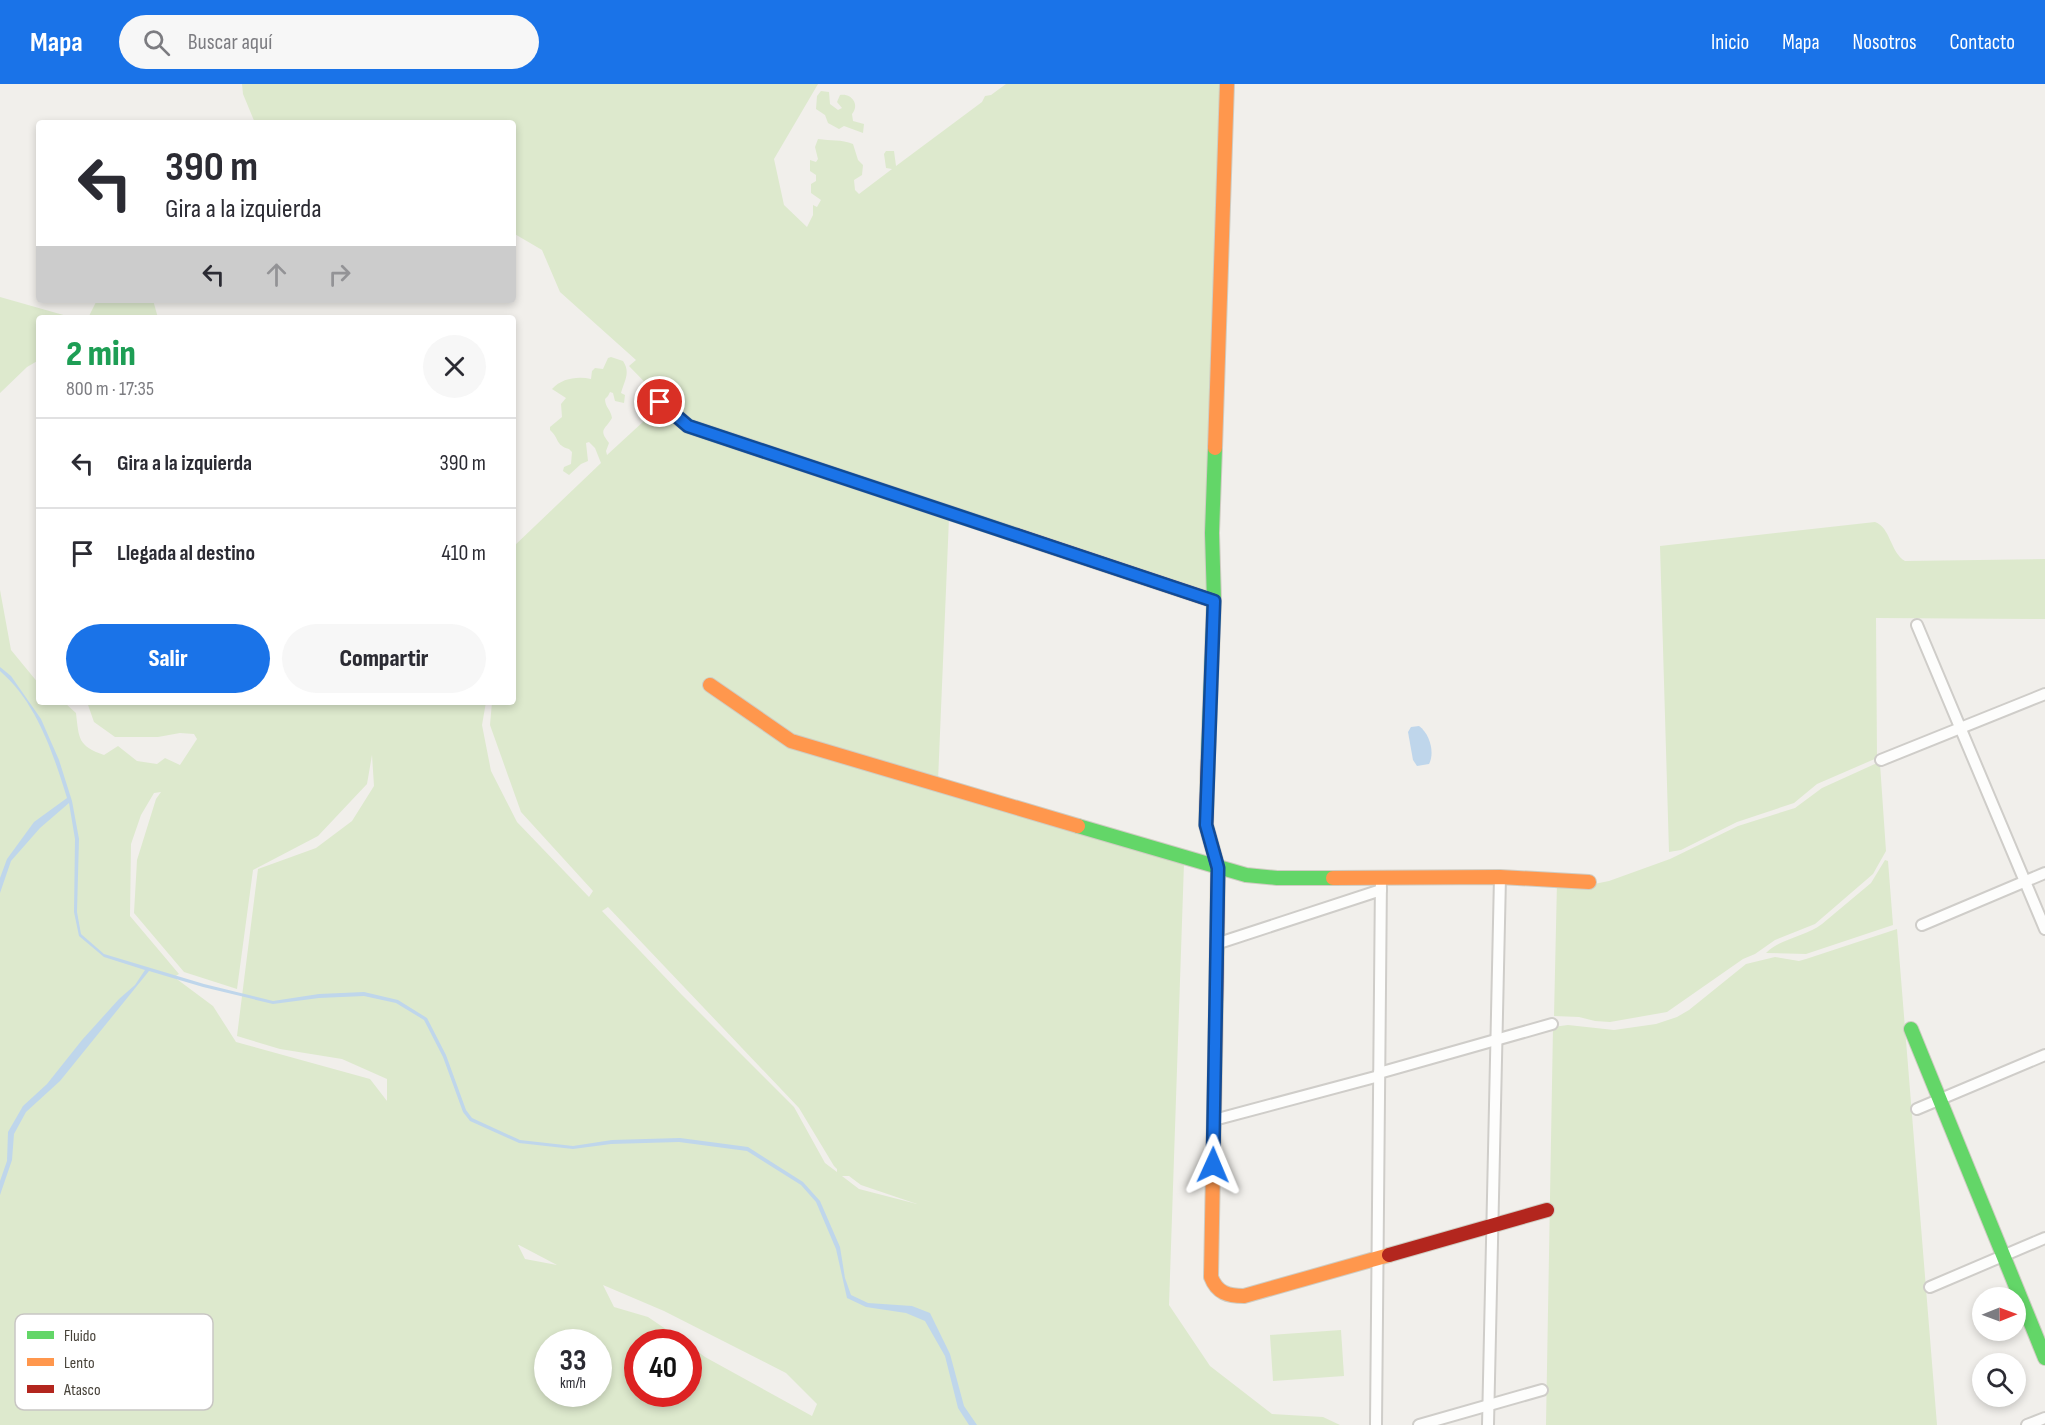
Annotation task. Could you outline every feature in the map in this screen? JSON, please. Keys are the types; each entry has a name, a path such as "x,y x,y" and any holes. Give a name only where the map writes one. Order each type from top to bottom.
{"street":[{"path":"1227,84 1212,533 1214,601 1206,825 1218,868 1211,1277 1213,1285 1232,1296 1244,1296 1547,1210"},
{"path":"660,402 688,426 1214,601"},
{"path":"1917,625 2045,928"},
{"path":"710,685 791,741 1246,875 1381,884 1500,877 1589,882"},
{"path":"1881,760 2045,694"},
{"path":"1922,925 2045,873"},
{"path":"1488,1425 1500,877"},
{"path":"1216,944 1381,884"},
{"path":"1376,1425 1381,884"},
{"path":"1214,1120 1552,1024"},
{"path":"1911,1029 2045,1358"},
{"path":"1917,1109 2045,1055"},
{"path":"1930,1287 2045,1238"},
{"path":"1419,1425 1542,1390"},
{"path":"2027,1425 2045,1418"}],"green space":[{"path":"242,84 818,84 774,159 784,205 807,227 813,215 813,205 817,207 821,200 811,193 811,184 816,181 816,175 810,171 810,160 816,162 818,159 815,147 818,139 853,144 858,160 863,165 862,175 854,180 855,190 859,194 892,169 886,168 884,154 886,151 894,151 896,166 982,102 985,96 991,95 1006,84 1222,84 1211,594 689,424 629,366 636,360 560,292 542,250 516,235 516,120 254,120 243,94"},
{"path":"821,91 829,92 830,104 838,110 842,108 837,102 840,95 854,100 853,121 864,124 863,133 844,126 839,129 828,123 825,115 816,109 817,96"},
{"path":"0,297 63,315 36,315 36,362 27,367 0,393"},
{"path":"96,303 154,303 157,315 90,315"},
{"path":"611,357 623,361 627,373 621,393 625,395 624,403 615,401 613,393 610,392 605,399 612,418 603,432 609,443 607,455 657,409 688,429 949,518 938,781 791,745 1184,863 1169,1305 1210,1366 1272,1414 1323,1417 1340,1425 0,1425 0,590 11,650 36,680 36,705 67,705 76,713 81,740 95,752 104,755 118,746 137,761 157,764 165,758 180,765 197,739 194,734 180,733 158,737 115,737 94,722 88,705 485,705 482,725 491,771 517,822 589,897 593,891 521,812 490,725 492,705 516,705 516,544 601,463 595,448 589,442 586,443 588,461 569,475 563,471 564,467 571,464 572,452 559,444 550,427 562,417 561,404 566,398 552,389 560,382 570,379 591,379 595,368 603,369 608,358","holes":["372,755 374,786 352,821 316,848 258,869 237,1036 280,1049 342,1059 387,1079 387,1101 370,1079 236,1042 213,1006 174,977 179,974 130,916 131,844 141,815 154,793 161,792 156,799 137,860 134,913 184,972 237,989 253,870 318,836 367,784","608,907 799,1108 837,1172 825,1163 794,1107 602,911","842,1176 849,1176 861,1185 917,1204 859,1189","519,1245 557,1265 525,1259"]},
{"path":"1875,522 1884,529 1896,552 1905,561 2045,559 2045,619 1876,618 1877,758 1817,784 1794,803 1737,822 1681,850 1669,852 1660,546"},
{"path":"1877,763 1880,764 1886,851 1873,874 1815,924 1775,940 1755,954 1743,959 1667,1012 1610,1022 1554,1016 1557,882 1589,885 1609,881 1670,859 1738,826 1795,808 1822,788"},
{"path":"1885,860 1888,861 1893,925 1806,954 1766,953 1779,944 1822,924 1871,883"},
{"path":"1897,929 1937,1425 1546,1425 1553,1027 1568,1025 1614,1030 1656,1024 1689,1010 1746,964 1775,957 1799,961"},
{"path":"1341,1330 1344,1376 1273,1381 1270,1335"}],"water":[{"path":"0,667 11,676 41,719 59,760 72,801 79,839 77,912 81,934 104,954 204,984 273,1001 319,994 364,992 398,1000 427,1018 446,1055 466,1110 472,1118 520,1140 573,1146 612,1140 680,1138 748,1147 803,1182 820,1201 840,1247 845,1278 851,1295 868,1303 912,1306 930,1313 950,1354 964,1406 977,1425 969,1425 958,1408 945,1356 925,1321 906,1313 866,1307 847,1298 836,1249 816,1202 801,1185 747,1151 679,1142 611,1144 573,1149 519,1143 470,1121 463,1112 443,1057 424,1020 396,1003 364,996 319,998 273,1004 149,971 60,1081 26,1112 14,1134 12,1160 0,1195 0,1181 7,1161 8,1132 23,1106 47,1084 82,1040 119,999 135,985 145,970 104,957 79,936 74,912 75,839 69,803 40,828 11,861 0,893 0,878 7,859 34,822 67,798 56,764 34,713 13,684 0,671"},
{"path":"1419,726 1429,739 1432,755 1429,764 1417,766 1413,760 1408,732 1411,727"}],"traffic: fast":[{"path":"660,402 688,426 1016,535"},
{"path":"1208,758 1214,601 1212,533 1215,448"},
{"path":"1078,826 1246,875 1277,878 1333,878"},
{"path":"1911,1029 2045,1358"}],"traffic: slow":[{"path":"1215,448 1227,84"},
{"path":"710,685 791,741 1078,826"},
{"path":"1333,878 1500,877 1589,882"},
{"path":"1216,1004 1211,1277 1216,1287 1228,1294 1244,1296 1389,1255"}],"traffic: jam":[{"path":"1016,535 1214,601"},
{"path":"1208,758 1206,825 1218,868 1216,1004"},
{"path":"1389,1255 1547,1210"}],"route":[{"path":"660,402 688,426 1214,601 1206,825 1218,868 1213,1165"}]}
